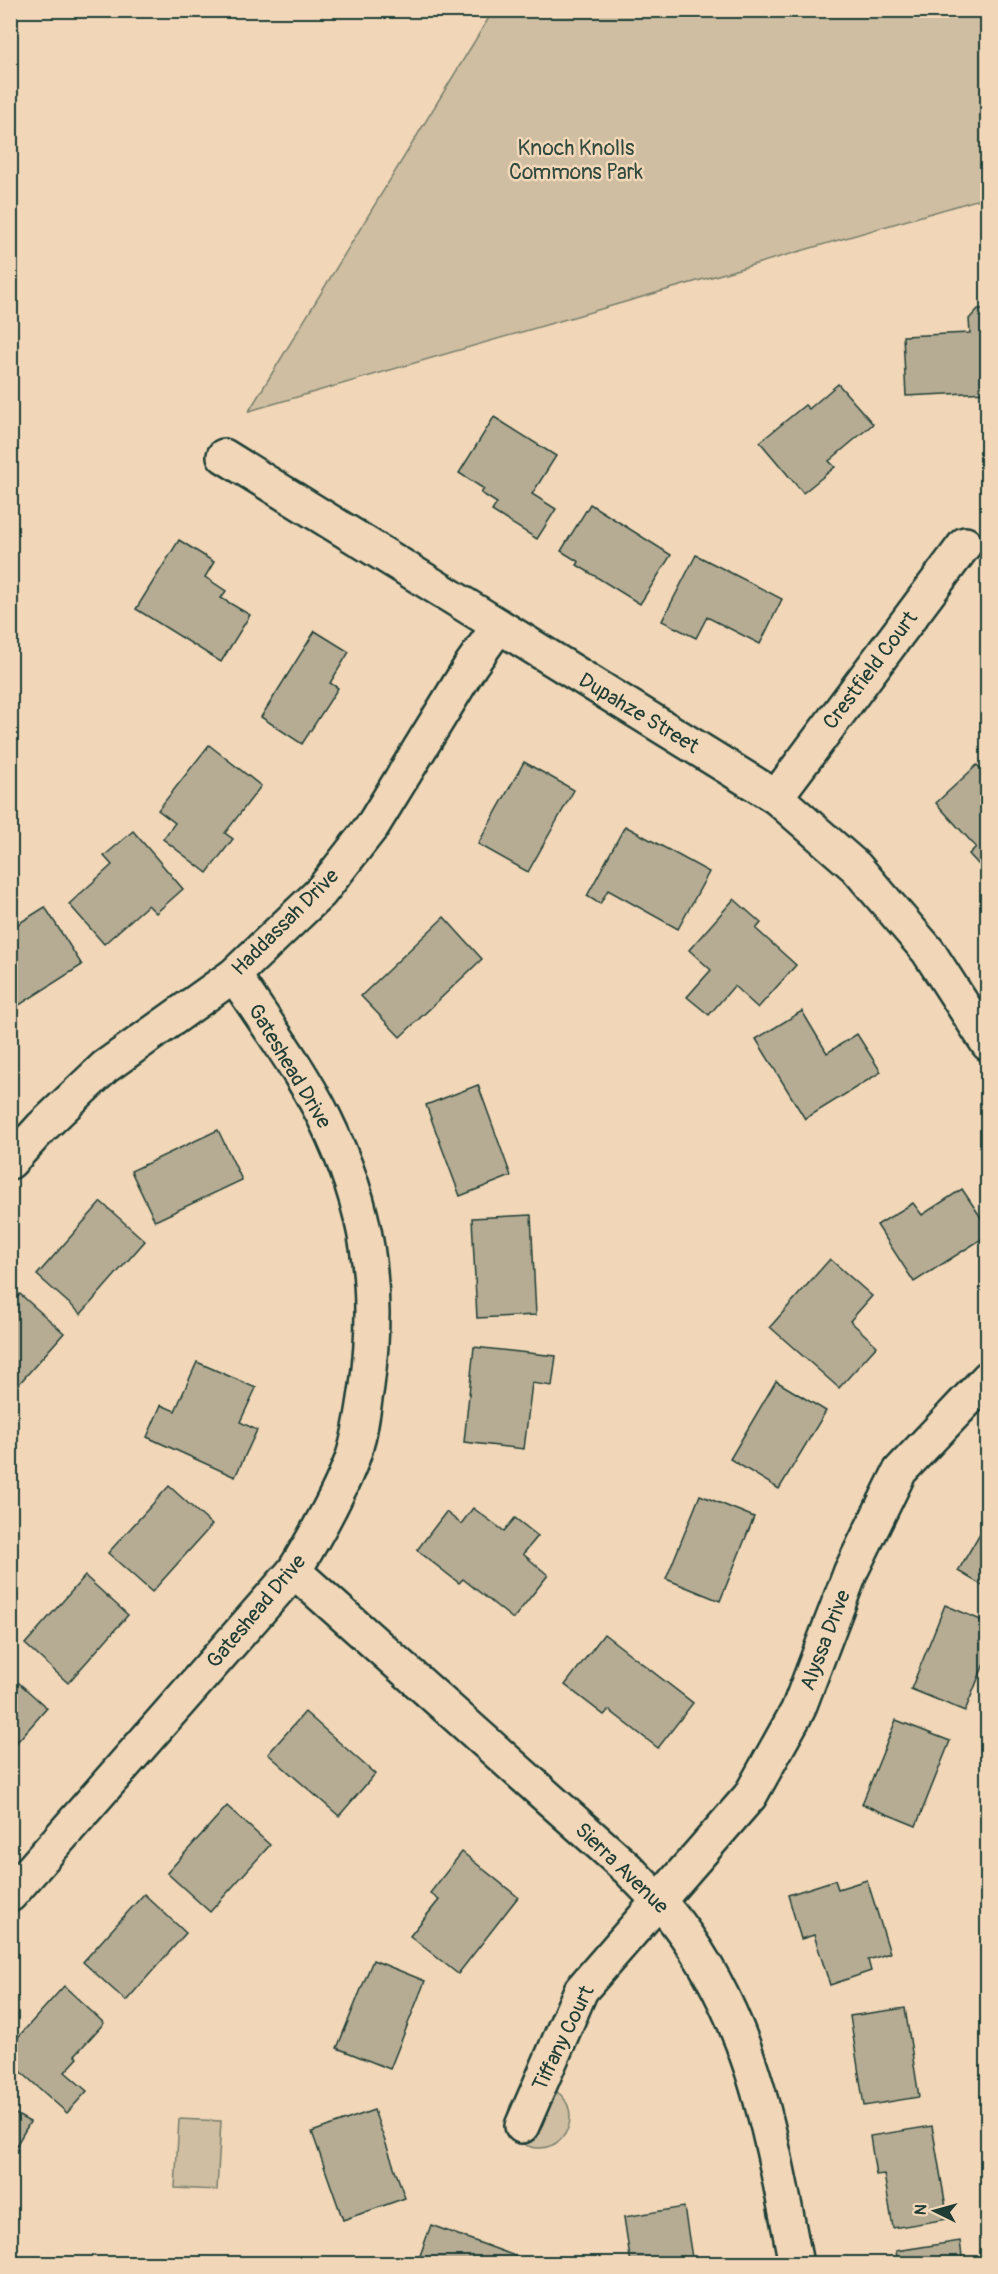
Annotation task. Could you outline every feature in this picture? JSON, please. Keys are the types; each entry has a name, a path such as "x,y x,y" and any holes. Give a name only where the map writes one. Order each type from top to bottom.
{"street":[{"name":"Dupahze Street","path":"224,456 776,797 856,867 928,951 987,1044"},
{"name":"Crestfield Court","path":"776,797 965,544"},
{"name":"Haddassah Drive","path":"10,1162 41,1128 105,1067 234,975 320,893 373,825 471,665 498,627"},
{"name":"Gateshead Drive","path":"10,1895 294,1571 327,1516 352,1460 366,1392 371,1350 374,1294 366,1240 351,1181 324,1119 301,1075 234,975"},
{"name":"Alyssa Drive","path":"657,1900 750,1796 798,1710 851,1571 900,1471 987,1378"},
{"name":"Sierra Avenue","path":"294,1571 628,1869 676,1920 705,1964 734,2019 744,2047 765,2110 796,2264"},
{"name":"Tiffany Court","path":"522,2126 581,1990 657,1900"}],"green space":[{"name":"Knoch Knolls Commons Park","path":"493,11 987,11 987,197 249,411"},
{"path":"533,2086 545,2086 561,2095 568,2105 570,2117 568,2129 561,2139 545,2148 533,2148 522,2143 513,2134 508,2123 508,2111 513,2100 522,2091"},
{"path":"179,2119 221,2121 217,2190 175,2188"}],"building":[{"path":"978,309 988,309 988,392 906,396 903,336 970,333 969,319"},
{"path":"838,384 873,424 829,461 835,467 803,493 760,442 805,405 809,409"},
{"path":"494,417 556,456 532,494 556,509 537,539 492,511 497,503 481,493 484,489 459,473"},
{"path":"590,504 671,555 640,604 577,565 579,562 561,551"},
{"path":"179,540 214,562 205,577 226,591 221,598 250,615 221,662 136,609"},
{"path":"696,555 782,599 760,644 707,617 696,638 662,621"},
{"path":"315,631 349,652 330,683 338,688 302,744 261,717"},
{"path":"209,745 261,786 225,833 233,839 207,873 163,839 175,823 158,810"},
{"path":"524,762 574,790 528,872 478,844"},
{"path":"977,765 988,776 988,875 969,854 976,847 936,803"},
{"path":"625,826 709,872 678,929 608,890 600,904 587,896"},
{"path":"133,831 183,889 156,913 148,905 104,944 69,904 112,865 104,856"},
{"path":"734,899 761,923 756,929 796,965 758,1008 734,986 709,1015 687,997 711,970 689,950"},
{"path":"45,907 82,965 10,1011 10,929"},
{"path":"444,917 482,959 400,1037 361,996"},
{"path":"802,1011 827,1053 857,1034 881,1072 805,1119 756,1039"},
{"path":"478,1085 511,1176 460,1196 426,1105"},
{"path":"218,1130 242,1180 155,1221 131,1171"},
{"path":"962,1189 988,1228 988,1235 914,1282 877,1225 913,1203 922,1215"},
{"path":"101,1202 145,1241 81,1314 37,1275"},
{"path":"531,1215 536,1315 477,1318 472,1218"},
{"path":"830,1259 872,1296 850,1321 877,1346 839,1388 770,1327"},
{"path":"20,1294 64,1333 10,1394 10,1305"},
{"path":"474,1347 556,1356 552,1386 532,1383 524,1449 464,1442"},
{"path":"197,1362 256,1388 240,1422 257,1430 235,1477 147,1437 161,1405 175,1411"},
{"path":"776,1381 826,1411 779,1489 730,1459"},
{"path":"169,1486 212,1525 152,1592 108,1553"},
{"path":"700,1495 754,1517 720,1601 666,1579"},
{"path":"473,1508 504,1531 515,1518 538,1536 523,1554 548,1575 513,1619 463,1579 459,1583 417,1550 446,1512 461,1524"},
{"path":"986,1523 988,1524 988,1589 958,1571"},
{"path":"85,1576 128,1615 68,1683 25,1644"},
{"path":"945,1605 988,1623 988,1654 965,1711 911,1689"},
{"path":"604,1634 693,1703 658,1748 609,1710 604,1715 565,1685"},
{"path":"10,1675 47,1708 10,1750"},
{"path":"305,1712 375,1774 339,1816 268,1754"},
{"path":"896,1720 950,1741 916,1826 862,1804"},
{"path":"227,1806 270,1845 210,1912 167,1873"},
{"path":"462,1852 518,1897 458,1974 410,1936 439,1900 430,1893"},
{"path":"835,1880 838,1889 867,1880 890,1953 868,1960 871,1971 830,1985 814,1935 801,1939 788,1895"},
{"path":"144,1894 186,1933 126,2001 83,1962"},
{"path":"373,1960 425,1981 390,2069 337,2048"},
{"path":"64,1986 104,2023 75,2055 78,2058 65,2072 87,2091 67,2113 10,2062 10,2046"},
{"path":"905,2008 919,2097 864,2106 850,2016"},
{"path":"374,2110 405,2198 343,2220 312,2132"},
{"path":"10,2111 30,2122 10,2156"},
{"path":"932,2126 948,2219 893,2228 884,2174 876,2175 870,2136"},
{"path":"684,2207 693,2264 631,2264 624,2217"},
{"path":"431,2225 529,2261 528,2264 417,2264"},
{"path":"960,2241 963,2264 898,2264 896,2251"}]}
